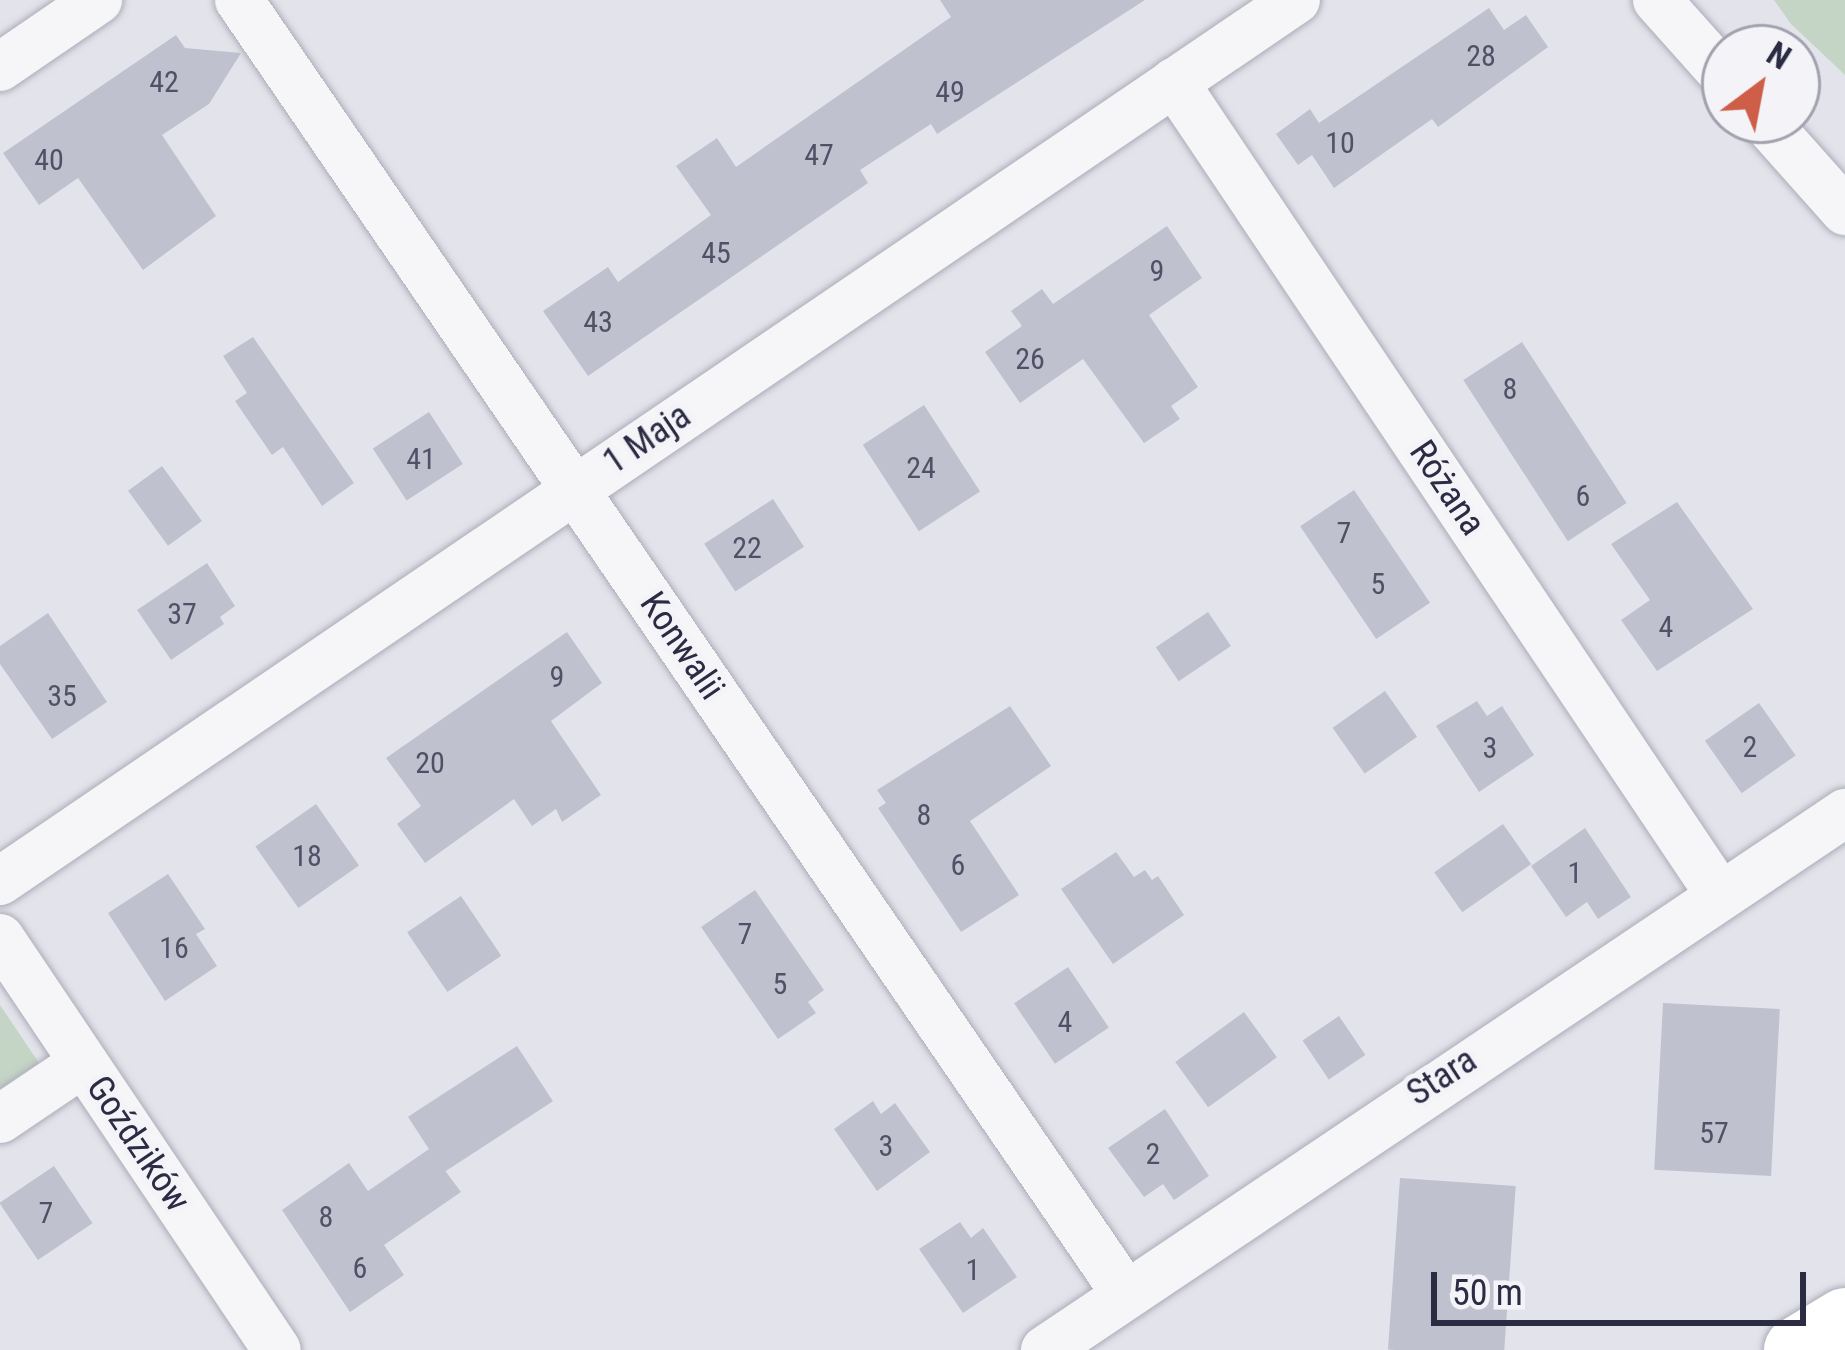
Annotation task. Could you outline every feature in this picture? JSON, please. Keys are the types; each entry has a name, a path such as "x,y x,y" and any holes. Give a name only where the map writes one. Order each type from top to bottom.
{"street":[{"path":"0,67 98,0"},
{"name":"Konwalii","path":"239,0 1125,1293"},
{"name":"1 Maja","path":"0,881 1296,0"},
{"path":"1657,0 1701,49"},
{"name":"Różana","path":"1174,82 1720,895"},
{"path":"1785,144 1845,211"},
{"name":"Stara","path":"1045,1350 1845,813"},
{"name":"Goździków","path":"0,938 277,1350"},
{"path":"0,1119 83,1064"},
{"path":"1797,1350 1845,1321"}],"green space":[{"path":"1774,0 1845,0 1845,75 1821,52 1821,24 1791,24"},
{"path":"0,1005 39,1063 0,1089"}],"building":[{"path":"940,0 1145,0 937,134 931,124 860,170 868,183 588,376 543,311 608,267 618,282 711,215 676,166 717,138 736,167 951,17"},
{"path":"1489,8 1504,30 1526,15 1548,47 1438,127 1432,119 1334,188 1312,155 1298,165 1276,134 1310,109 1319,123"},
{"path":"176,35 185,48 241,53 209,104 162,135 216,216 143,270 78,178 39,205 3,153"},
{"path":"1167,226 1202,278 1149,315 1198,387 1171,406 1180,419 1144,443 1083,359 1020,403 985,352 1022,326 1011,311 1042,289 1053,304"},
{"path":"253,337 354,483 322,506 283,447 272,455 235,401 247,393 223,356"},
{"path":"1522,342 1627,503 1568,541 1463,380"},
{"path":"924,405 980,491 919,531 863,445"},
{"path":"429,412 463,464 407,500 373,448"},
{"path":"162,466 202,521 168,546 128,491"},
{"path":"1354,490 1430,603 1376,639 1300,526"},
{"path":"773,499 804,547 735,591 704,544"},
{"path":"1677,502 1753,609 1657,671 1621,620 1650,600 1611,544"},
{"path":"207,563 235,606 220,617 224,624 171,660 137,610"},
{"path":"1208,612 1231,646 1179,681 1156,647"},
{"path":"48,613 107,702 52,739 0,664 0,646"},
{"path":"567,632 602,683 551,721 601,795 562,822 556,809 532,826 514,799 425,863 397,824 421,806 386,758"},
{"path":"1385,691 1417,737 1365,774 1333,728"},
{"path":"1477,701 1487,716 1502,706 1534,755 1479,792 1436,726"},
{"path":"1759,703 1796,755 1742,793 1705,741"},
{"path":"1010,706 1051,766 970,821 1019,895 961,932 878,808 886,803 877,790"},
{"path":"316,804 359,865 298,908 255,846"},
{"path":"1503,824 1531,864 1462,912 1434,872"},
{"path":"1585,828 1631,897 1598,919 1587,902 1566,917 1531,866"},
{"path":"1116,852 1134,877 1145,870 1152,880 1158,876 1184,915 1113,964 1061,889"},
{"path":"168,874 205,929 196,934 217,966 165,1001 108,913"},
{"path":"755,890 824,990 808,1002 816,1013 778,1039 701,927"},
{"path":"461,896 501,956 447,992 407,932"},
{"path":"1068,967 1109,1028 1055,1064 1014,1003"},
{"path":"1663,1003 1780,1009 1771,1176 1654,1170"},
{"path":"1244,1012 1277,1057 1208,1107 1175,1062"},
{"path":"1339,1016 1365,1055 1329,1080 1303,1041"},
{"path":"517,1046 553,1101 444,1172 408,1117"},
{"path":"873,1101 881,1114 895,1103 930,1152 877,1191 834,1129"},
{"path":"1165,1109 1209,1176 1174,1200 1163,1184 1144,1197 1108,1148"},
{"path":"429,1149 461,1192 384,1245 404,1275 350,1312 282,1210 349,1163 368,1191"},
{"path":"54,1166 93,1223 38,1260 0,1202"},
{"path":"1400,1178 1516,1186 1504,1350 1388,1350"},
{"path":"960,1222 971,1238 983,1228 1017,1277 963,1313 919,1249"}]}
